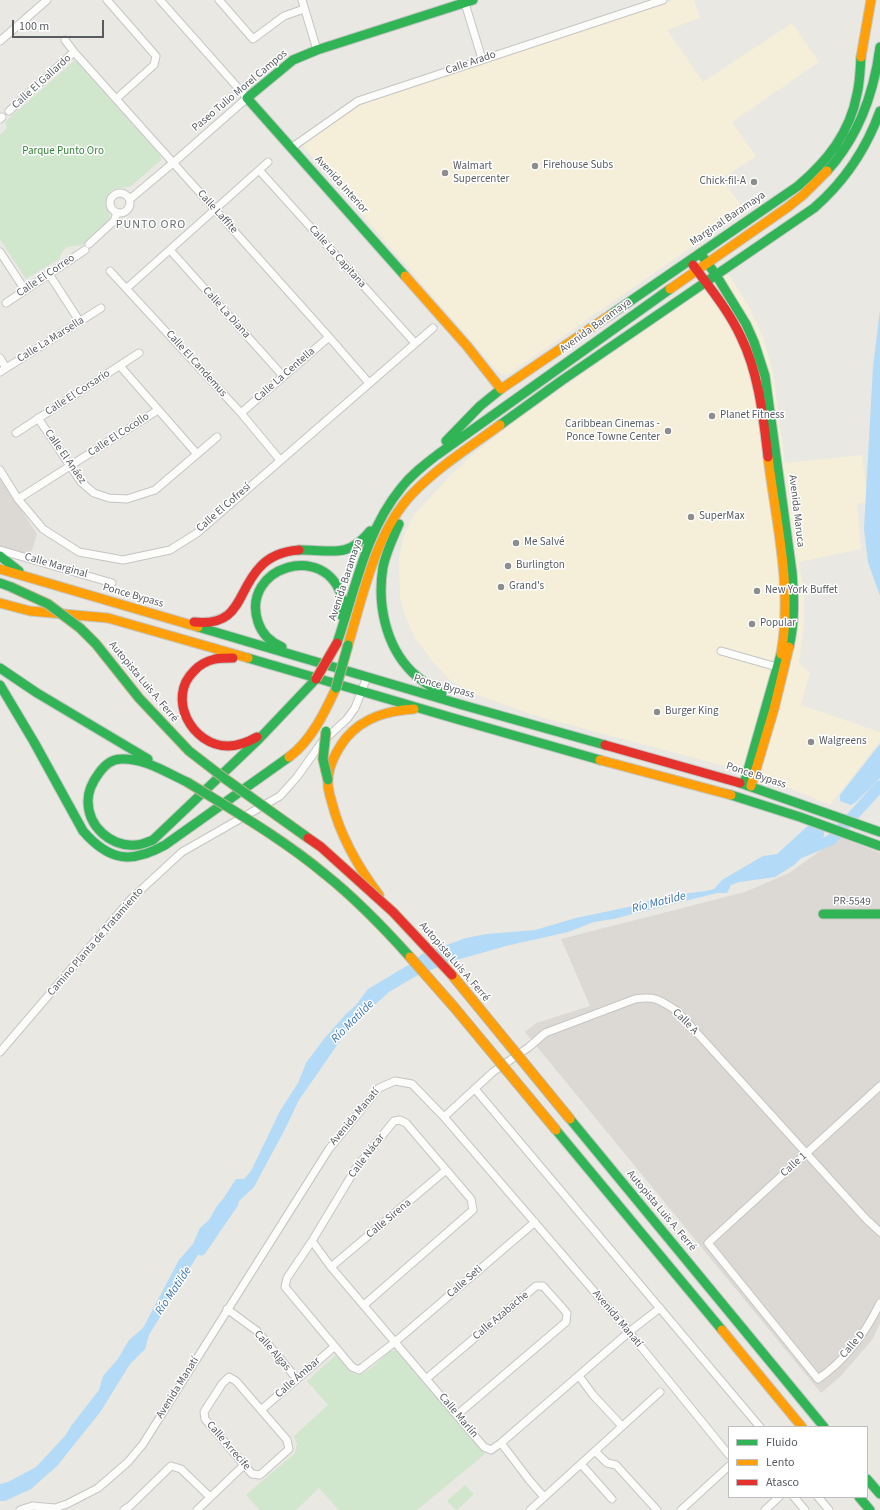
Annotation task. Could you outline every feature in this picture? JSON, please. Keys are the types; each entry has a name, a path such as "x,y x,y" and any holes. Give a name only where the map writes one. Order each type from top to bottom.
{"main road":[{"name":"Marginal Baramaya","path":"423,466 480,406 501,388 798,186 814,173 827,159 845,132 856,100 862,50 871,0"},
{"name":"Paseo Tulio Morel Campos","path":"247,98 293,60 317,50 467,1"},
{"name":"Avenida Baramaya","path":"270,728 304,693 320,673 346,622 372,536 391,502 404,484 423,466 627,318 803,196 831,167 846,146 861,120 875,79 880,47"},
{"name":"Avenida Interior","path":"247,98 467,346 501,388"},
{"name":"Avenida Baramaya","path":"336,688 373,563 381,543 394,520 411,496 426,480 447,463 561,381 814,208 836,187 851,169 864,148 880,111"},
{"path":"836,147 861,120"},
{"name":"Avenida Maruca","path":"700,252 746,324 754,342 765,376 786,524 794,596 792,635 785,669 748,785"},
{"name":"Avenida Maruca","path":"689,260 718,297 737,327 752,365 760,396 784,588 781,653 748,785"},
{"path":"411,496 406,512 399,523 383,567 381,596 384,624 397,653 409,669 430,687 459,704"},
{"path":"192,623 212,621 227,616 240,603 253,576 260,566 278,554 301,550 332,552 354,548 364,540 383,511 391,502"},
{"path":"0,556 16,570 31,578"},
{"path":"304,659 293,651 276,645 263,634 259,626 255,612 255,603 261,587 273,573 290,565 307,565 317,568 331,578 341,592 342,599 343,608 338,630 338,640"},
{"name":"Ponce Bypass","path":"0,569 156,615 174,616 304,659 748,785 880,832"},
{"name":"Autopista Luis A. Ferré","path":"0,583 48,604 80,628 96,644 139,698 189,751 321,847 393,912 442,963 823,1426"},
{"path":"0,602 30,611 108,618 150,629 362,692 423,708 812,820 880,846"},
{"path":"253,660 218,658 211,659 199,665 187,678 184,685 181,693 182,709 189,725 200,737 217,745 226,747 243,744 270,728"},
{"path":"0,668 76,718 187,782 284,843 343,890 376,921 432,980 801,1426"},
{"path":"0,685 34,742 83,831 90,840 103,851 112,855 131,858 149,854 165,845 281,763 299,748 312,733 323,716 336,688"},
{"path":"336,688 324,741 323,759 333,811 352,856 362,873 393,912"},
{"path":"328,780 331,765 341,745 355,729 372,717 393,711 423,708"},
{"path":"187,782 145,763 130,759 120,759 111,762 96,774 90,785 87,795 87,807 90,818 95,827 103,836 112,842 130,846 139,846 147,843 158,836 270,728"},
{"name":"PR-5549","path":"823,914 880,914"},
{"path":"868,1479 880,1494"},
{"path":"860,1498 870,1510"}],"street":[{"path":"0,41 46,0"},
{"path":"107,0 156,56 154,65 116,99"},
{"name":"Avenida Interior","path":"160,0 247,98"},
{"path":"219,0 253,39 284,16 304,9"},
{"path":"302,0 317,50"},
{"name":"Calle Arado","path":"291,148 358,101 663,0"},
{"path":"467,1 482,59"},
{"name":"Calle Laffite","path":"65,40 214,210 369,383"},
{"name":"Calle El Gallardo","path":"8,111 74,52"},
{"name":"Paseo Tulio Morel Campos","path":"87,247 114,222 117,213 123,213 129,209 131,205 130,199 247,98"},
{"path":"127,288 268,162"},
{"name":"Calle La Capitana","path":"259,170 415,343"},
{"path":"117,213 110,205 112,197 118,193 122,193 126,194 130,199"},
{"name":"Calle El Correo","path":"6,303 87,247"},
{"name":"Calle La Diana","path":"170,250 283,376"},
{"path":"0,252 25,290"},
{"name":"Calle El Candemus","path":"110,271 241,413 280,460"},
{"path":"49,274 80,322"},
{"name":"Calle La Marsella","path":"3,370 101,308"},
{"name":"Calle El Cofresí","path":"0,470 18,498 43,529 79,552 123,560 170,550 197,533 434,328"},
{"name":"Calle La Centella","path":"241,413 329,337"},
{"name":"Calle El Corsario","path":"16,433 140,353"},
{"path":"0,358 3,370"},
{"path":"120,366 197,454"},
{"name":"Calle El Cocollo","path":"18,498 158,410"},
{"name":"Calle El Anáez","path":"38,418 81,482 94,493 109,498 127,499 155,490 217,437"},
{"name":"Calle Marginal","path":"0,550 112,583"},
{"path":"721,651 777,667"},
{"name":"Camino Planta de Tratamiento","path":"0,1052 131,899 182,852 280,796 297,777 322,742 347,719 355,708 367,676"},
{"name":"Calle A","path":"444,1117 493,1072 529,1047 545,1033 635,999 648,997 661,1000 677,1012 806,1154 866,1219 880,1232"},
{"name":"Avenida Manatí","path":"20,1510 32,1506 55,1508 67,1504 98,1488 128,1462 143,1444 328,1149 379,1088 395,1081 412,1084 444,1117 629,1332 728,1454"},
{"name":"Calle 1","path":"818,1379 708,1243 880,1086"},
{"path":"475,1089 759,1426"},
{"name":"Calle Nácar","path":"364,1305 473,1210 471,1199 406,1123 400,1120 394,1121 356,1168 312,1241 287,1278 285,1287 352,1367 359,1370 394,1342"},
{"name":"Calle Sirena","path":"331,1267 446,1170"},
{"name":"Calle Seti","path":"394,1342 535,1222"},
{"name":"Calle Marlín","path":"312,1241 331,1267 394,1342 484,1447 491,1450 629,1332 660,1308"},
{"name":"Calle Azabache","path":"426,1379 536,1286 543,1286 553,1296 567,1314 566,1322 457,1415"},
{"name":"Calle D","path":"818,1379 852,1350 870,1325 880,1304"},
{"name":"Calle Algas","path":"227,1309 257,1331 297,1379"},
{"name":"Calle Ámbar","path":"261,1410 334,1347"},
{"path":"579,1376 593,1395 622,1426"},
{"name":"Calle Arrecife","path":"229,1377 236,1381 261,1410 287,1440 289,1448 260,1475 252,1474 244,1465 205,1419 204,1412 222,1384 229,1377"},
{"path":"530,1510 622,1426 644,1401 660,1392"},
{"path":"501,1443 544,1498"},
{"path":"595,1451 607,1464 616,1465 657,1510"},
{"path":"581,1464 612,1499"},
{"path":"197,1510 244,1465"},
{"path":"124,1510 172,1466 181,1469 210,1496"},
{"path":"681,1510 728,1467"},
{"path":"765,1510 778,1498"},
{"path":"795,1498 806,1510"},
{"path":"819,1498 829,1510"}],"shaded area":[{"path":"674,0 694,0 700,18 667,30 703,82 792,23 819,62 732,122 756,156 722,179 745,210 507,375 499,373 302,145 358,106"},
{"path":"728,273 750,309 763,337 773,372 785,463 862,455 868,502 857,504 861,549 799,562 804,594 804,624 799,663 810,673 801,705 880,732 880,739 877,745 830,805 758,775 533,715 472,693 450,680 432,661 415,638 405,616 400,597 399,557 403,538 414,515 450,476 471,456 528,411"},
{"path":"0,477 37,534 30,556 0,547"},
{"path":"840,837 880,853 880,1323 872,1340 841,1376 821,1393 525,1032 536,1023 590,1006 561,939 745,892 789,873"}],"green space":[{"name":"Parque Punto Oro","path":"75,60 160,155 161,160 131,186 110,191 105,205 109,212 110,219 83,245 67,247 59,259 26,279 0,239 0,135 7,128 5,122"},
{"path":"395,1350 399,1352 485,1454 417,1510 339,1510 319,1488 296,1510 260,1510 246,1495 295,1453 297,1444 294,1436 328,1405 307,1381 336,1355 352,1373 358,1374 368,1370 390,1351"},
{"path":"465,1485 474,1494 456,1510 447,1501"}],"water":[{"path":"880,310 880,596 868,562 864,529 873,367"},
{"path":"880,744 880,778 851,805 840,801 840,795"},
{"name":"Río Matilde","path":"810,824 824,831 824,836 794,865 775,877 739,882 731,885 727,893 717,893 613,919 594,922 568,932 506,946 453,961 416,976 389,992 358,1020 342,1038 299,1100 254,1187 219,1220 149,1335 145,1349 130,1364 101,1411 57,1466 31,1489 5,1501 0,1501 0,1484 8,1482 36,1467 65,1436 99,1390 103,1376 118,1359 129,1340 143,1328 179,1260 193,1244 200,1228 209,1220 236,1179 244,1179 251,1171 280,1111 298,1083 306,1063 324,1039 356,1005 368,989 410,964 422,954 466,938 486,934 535,930 576,918 633,906 666,896 714,889 722,880 763,856 777,854"}],"waterway":[{"name":"Río Matilde","path":"797,854 831,840 880,786"},
{"name":"Río Matilde","path":"201,1250 233,1203"}],"traffic: fast":[{"path":"405,276 247,98 293,60 317,50 473,0"},
{"path":"827,171 848,144 863,114 874,81 880,47"},
{"path":"610,315 798,186 818,167 836,145 849,121 854,108 858,89 861,57"},
{"path":"500,425 561,381 814,208 845,176 861,152 880,111"},
{"path":"703,257 716,275 746,324 754,342 765,376 792,572 794,610 789,647"},
{"path":"337,643 362,562 378,523 389,505 409,479 437,455 670,289"},
{"path":"446,441 480,406 501,389"},
{"path":"399,524 384,561 381,581 382,609 385,623 395,649 403,661 419,678 442,693"},
{"path":"299,550 338,551 346,549 354,546 370,531"},
{"path":"0,556 19,571"},
{"path":"282,647 267,637 258,622 256,603 261,587 272,575 287,568 304,566 320,570 333,580 342,598 342,616"},
{"path":"0,583 11,587"},
{"path":"11,587 48,604 80,628 96,644 139,698 189,751 308,838"},
{"path":"198,627 459,704 605,745"},
{"path":"336,688 348,645"},
{"path":"744,784 781,654"},
{"path":"248,658 600,760"},
{"path":"0,668 37,693 148,759"},
{"path":"187,782 147,763 130,759 114,760 103,768 91,786 88,801 92,819 96,826 109,839 126,845 138,845 153,840 259,739 316,679"},
{"path":"0,685 34,742 83,831 102,849 111,854 131,857 142,855 165,845 289,757"},
{"path":"326,731 323,759 328,780"},
{"path":"187,782 258,826 310,862 359,904 410,957"},
{"path":"740,783 880,832"},
{"path":"731,795 800,817 880,846"},
{"path":"823,914 880,914"},
{"path":"570,1119 823,1426"},
{"path":"556,1130 722,1330"},
{"path":"868,1480 880,1494"},
{"path":"860,1498 870,1510"}],"traffic: slow":[{"path":"861,57 871,0"},
{"path":"670,289 788,207 803,195 827,171"},
{"path":"405,276 467,346 501,389 610,315"},
{"path":"348,645 365,586 379,546 388,527 399,510 412,494 432,475 500,425"},
{"path":"768,457 779,530 784,580 785,605 781,654"},
{"path":"0,569 198,627"},
{"path":"0,603 30,611 108,618 248,658"},
{"path":"751,786 774,709 789,647"},
{"path":"289,757 304,743 317,726 336,688"},
{"path":"379,895 357,863 340,828 329,791 329,773 334,757 340,747 346,738 360,725 377,716 395,711 414,709"},
{"path":"600,760 731,795"},
{"path":"410,957 454,1007 556,1130"},
{"path":"452,975 570,1119"},
{"path":"722,1330 801,1426"}],"traffic: jam":[{"path":"693,265 731,318 747,351 756,380 768,457"},
{"path":"194,622 210,622 221,619 230,613 236,606 252,577 264,563 278,555 299,550"},
{"path":"316,679 337,643"},
{"path":"233,658 219,658 212,660 196,669 186,682 182,694 183,707 187,719 194,729 204,738 215,744 228,746 236,745 257,737"},
{"path":"605,745 740,783"},
{"path":"308,838 321,847 393,912 452,975"}],"place":[{"name":"Firehouse Subs","path":"535,166"},
{"name":"Walmart Supercenter","path":"445,173"},
{"name":"Chick-fil-A","path":"754,182"},
{"name":"Planet Fitness","path":"712,416"},
{"name":"Caribbean Cinemas - Ponce Towne Center","path":"668,431"},
{"name":"SuperMax","path":"691,517"},
{"name":"Me Salvé","path":"516,543"},
{"name":"Burlington","path":"508,566"},
{"name":"Grand's","path":"501,587"},
{"name":"New York Buffet","path":"757,591"},
{"name":"Popular","path":"752,624"},
{"name":"Burger King","path":"657,712"},
{"name":"Walgreens","path":"811,742"}],"district":[{"name":"PUNTO ORO","path":"151,225"}]}
